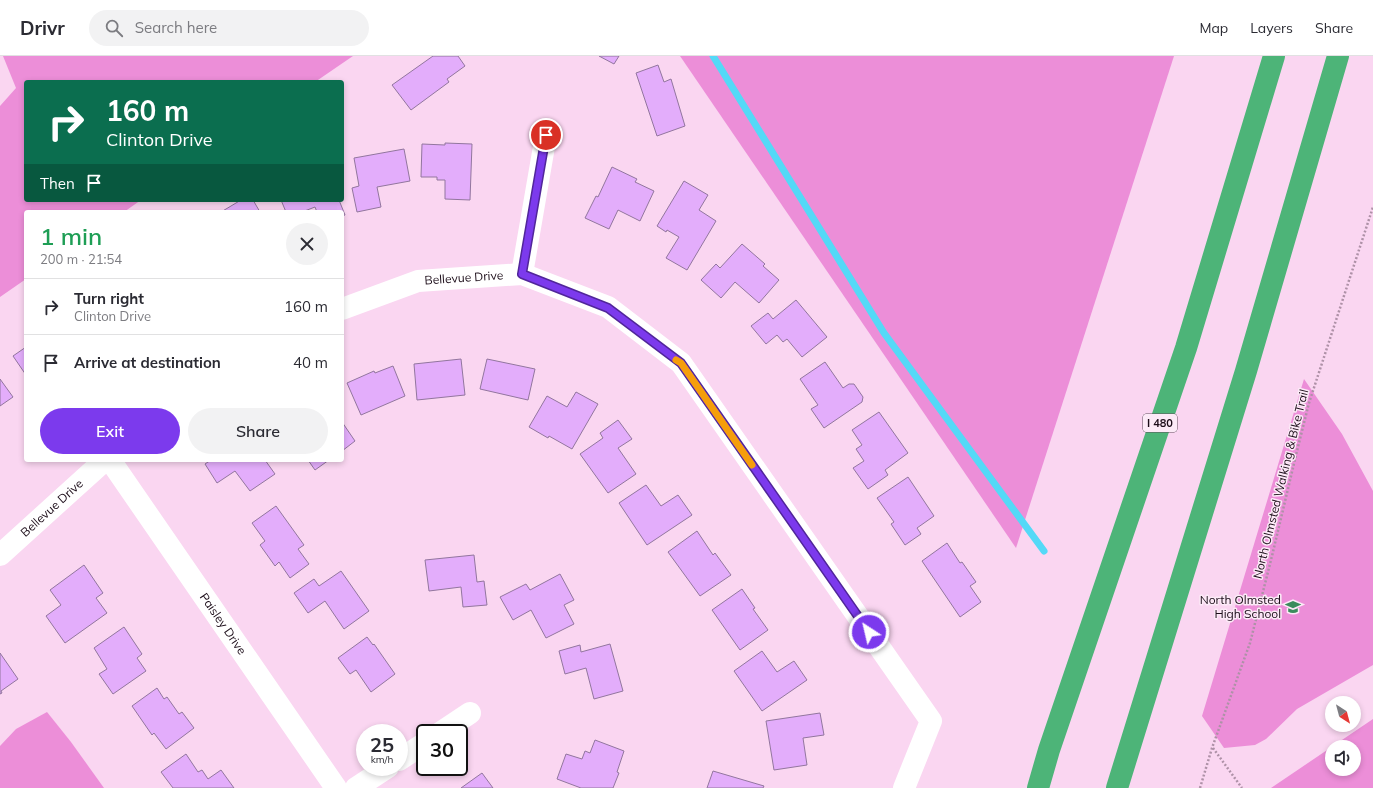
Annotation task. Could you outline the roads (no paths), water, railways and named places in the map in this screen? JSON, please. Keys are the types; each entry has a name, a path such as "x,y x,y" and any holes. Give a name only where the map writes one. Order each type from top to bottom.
{"highway":[{"name":"I 480","path":"1038,788 1049,750 1186,348 1274,56"},
{"path":"1117,788 1244,379 1338,56"}],"street":[{"path":"522,274 546,135"},
{"name":"Bellevue Drive","path":"344,308 418,281 522,274 608,308 681,363 931,721 904,788"},
{"name":"Bellevue Drive","path":"0,555 103,462"},
{"name":"Paisley Drive","path":"111,462 336,788"},
{"path":"454,724 470,713"},
{"path":"356,788 374,776"}],"waterway":[{"path":"713,56 884,333 1044,551"}],"place":[{"name":"North Olmsted High School","path":"1293,607"}]}
